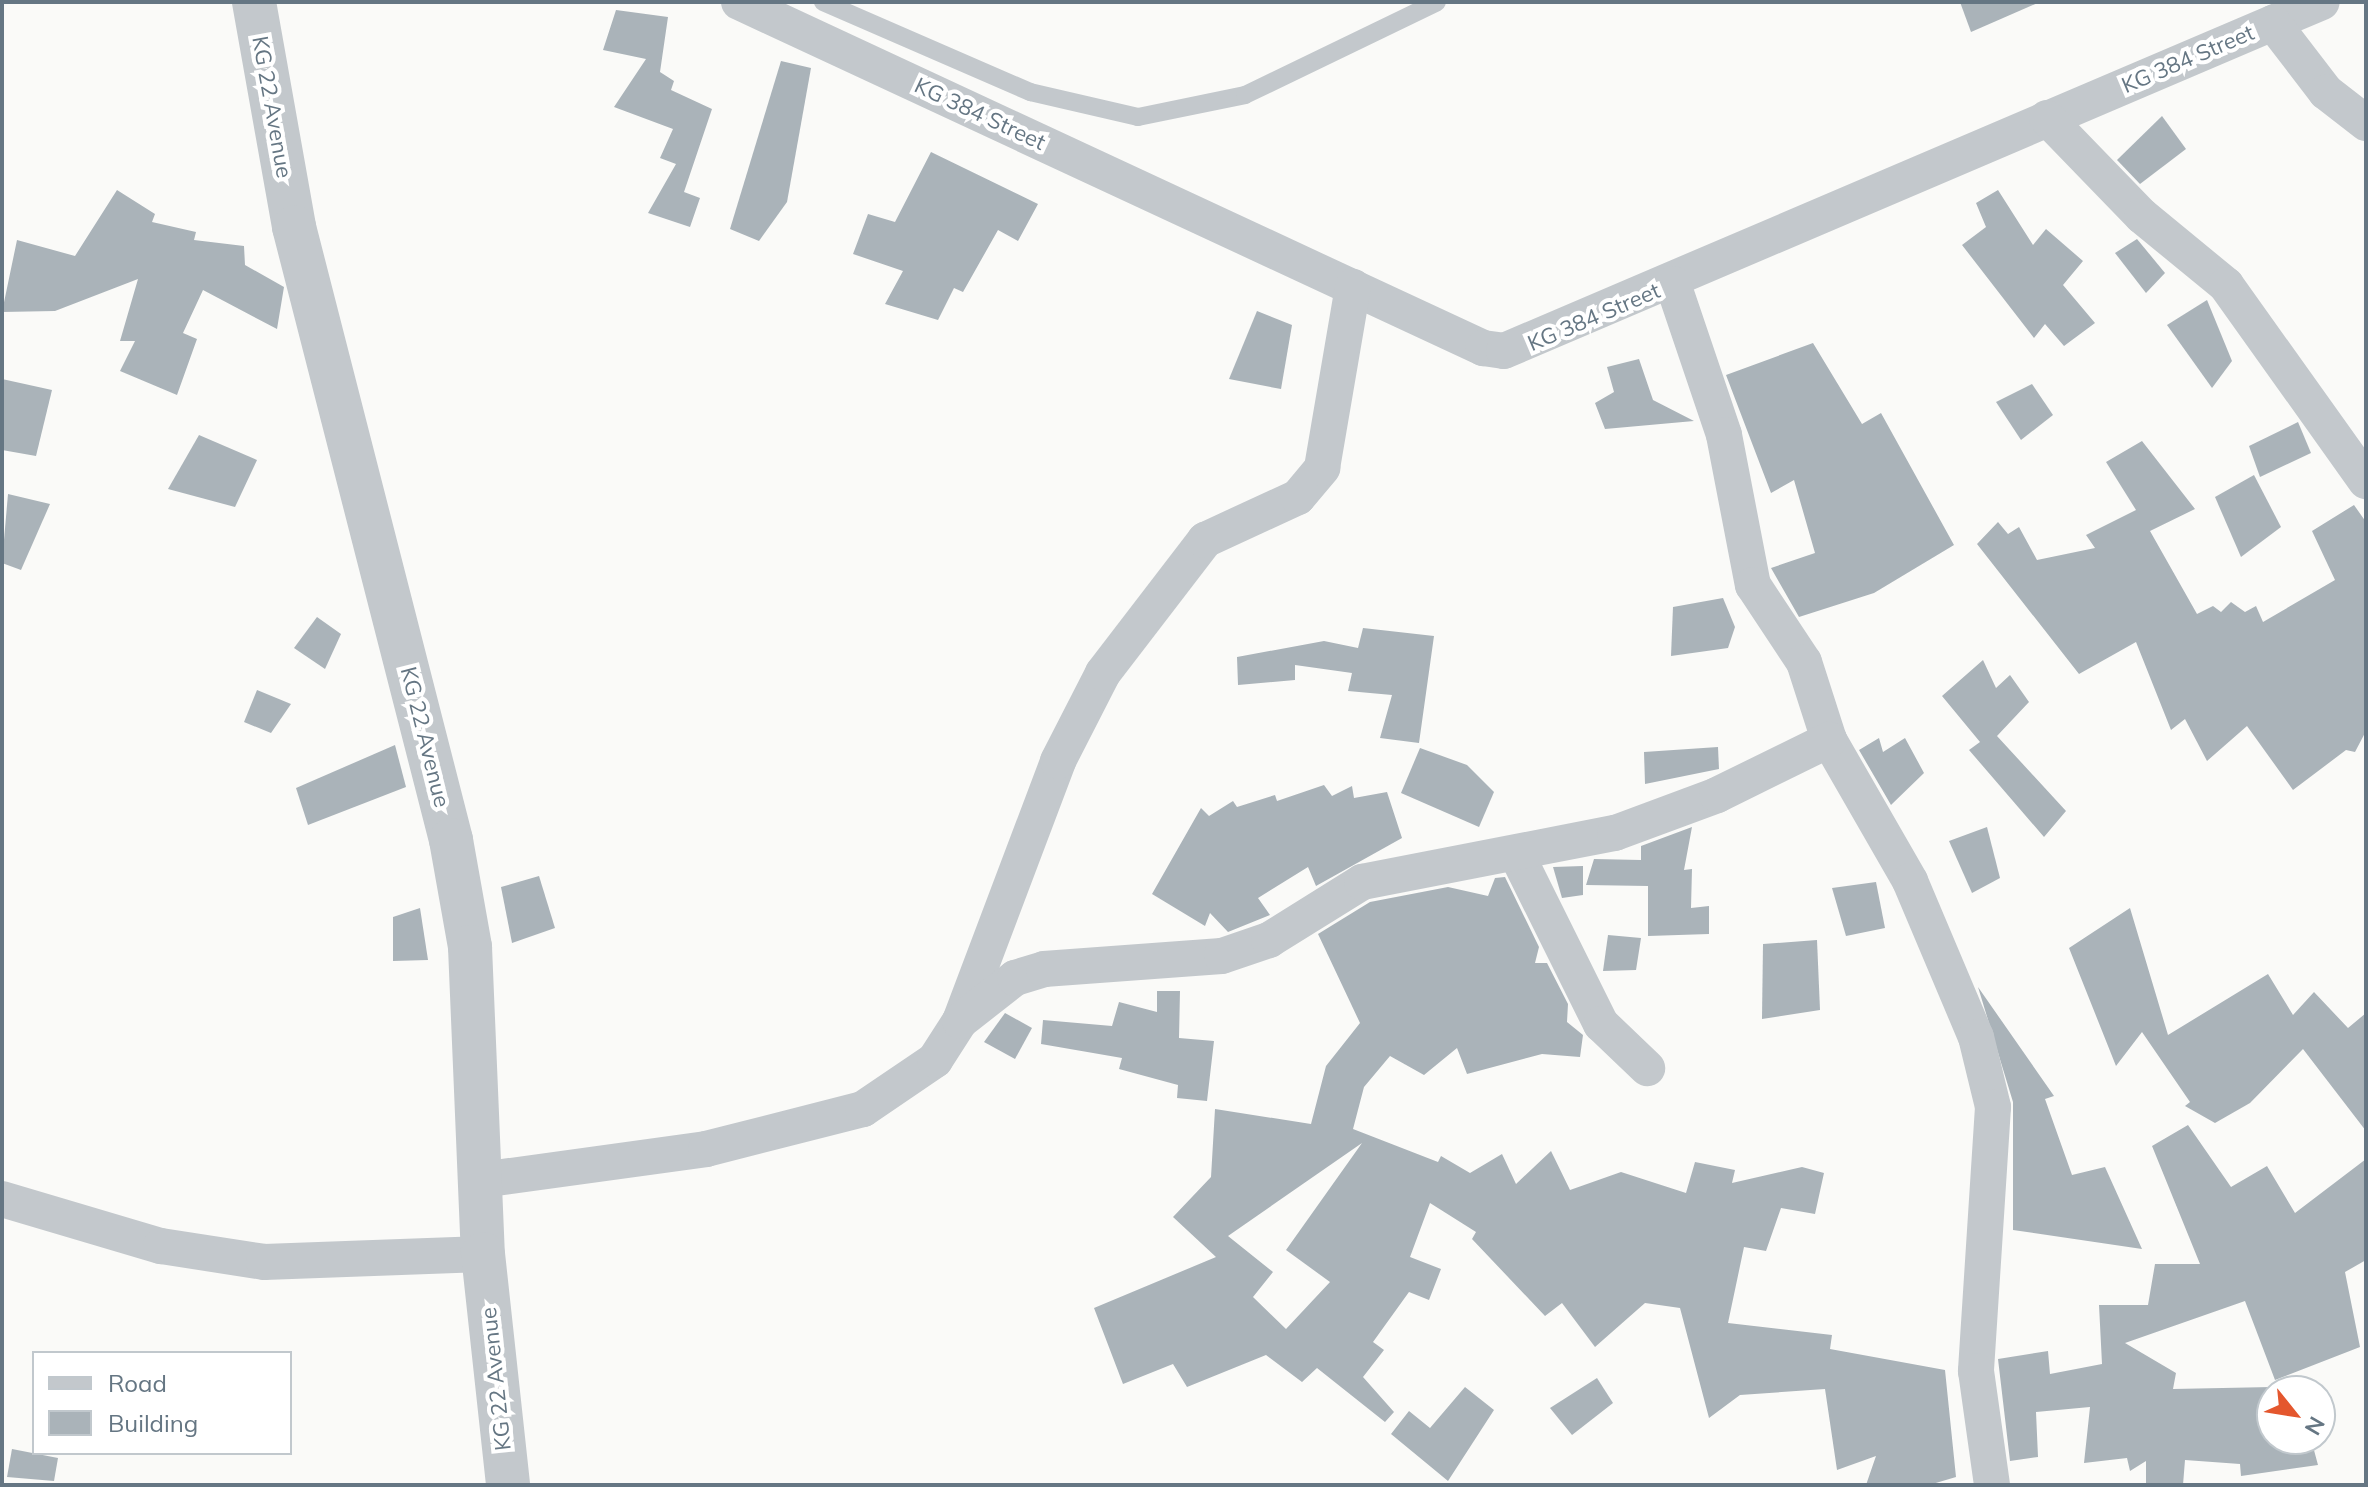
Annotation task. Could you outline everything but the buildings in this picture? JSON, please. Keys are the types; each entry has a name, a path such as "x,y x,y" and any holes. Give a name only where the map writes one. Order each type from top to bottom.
{"street":[{"name":"KG 22 Avenue","path":"254,2 294,227 451,840 470,947 483,1254 508,1485"},
{"name":"KG 384 Street","path":"739,2 1353,287 1504,351 1673,284 2047,118 2322,2"},
{"path":"2273,23 2326,92 2366,123"},
{"path":"2047,118 2142,216 2226,285 2366,481"},
{"path":"1673,284 1724,435 1753,585 1804,662 1829,740 1944,957 1976,1037 1993,1107 1976,1371 1992,1485"},
{"path":"481,1180 706,1149 863,1109 935,1060 960,1021 1058,761 1103,673 1205,540 1298,497 1322,468 1353,287"},
{"path":"960,1021 1015,978 1222,956 1269,940 1362,882 1615,833 1717,795 1829,740"},
{"path":"1516,853 1601,1024 1647,1068"},
{"path":"2,1199 161,1246 264,1262 483,1254"}],"lane":[{"path":"823,2 1030,92 1138,117 1245,95 1437,2"}]}
